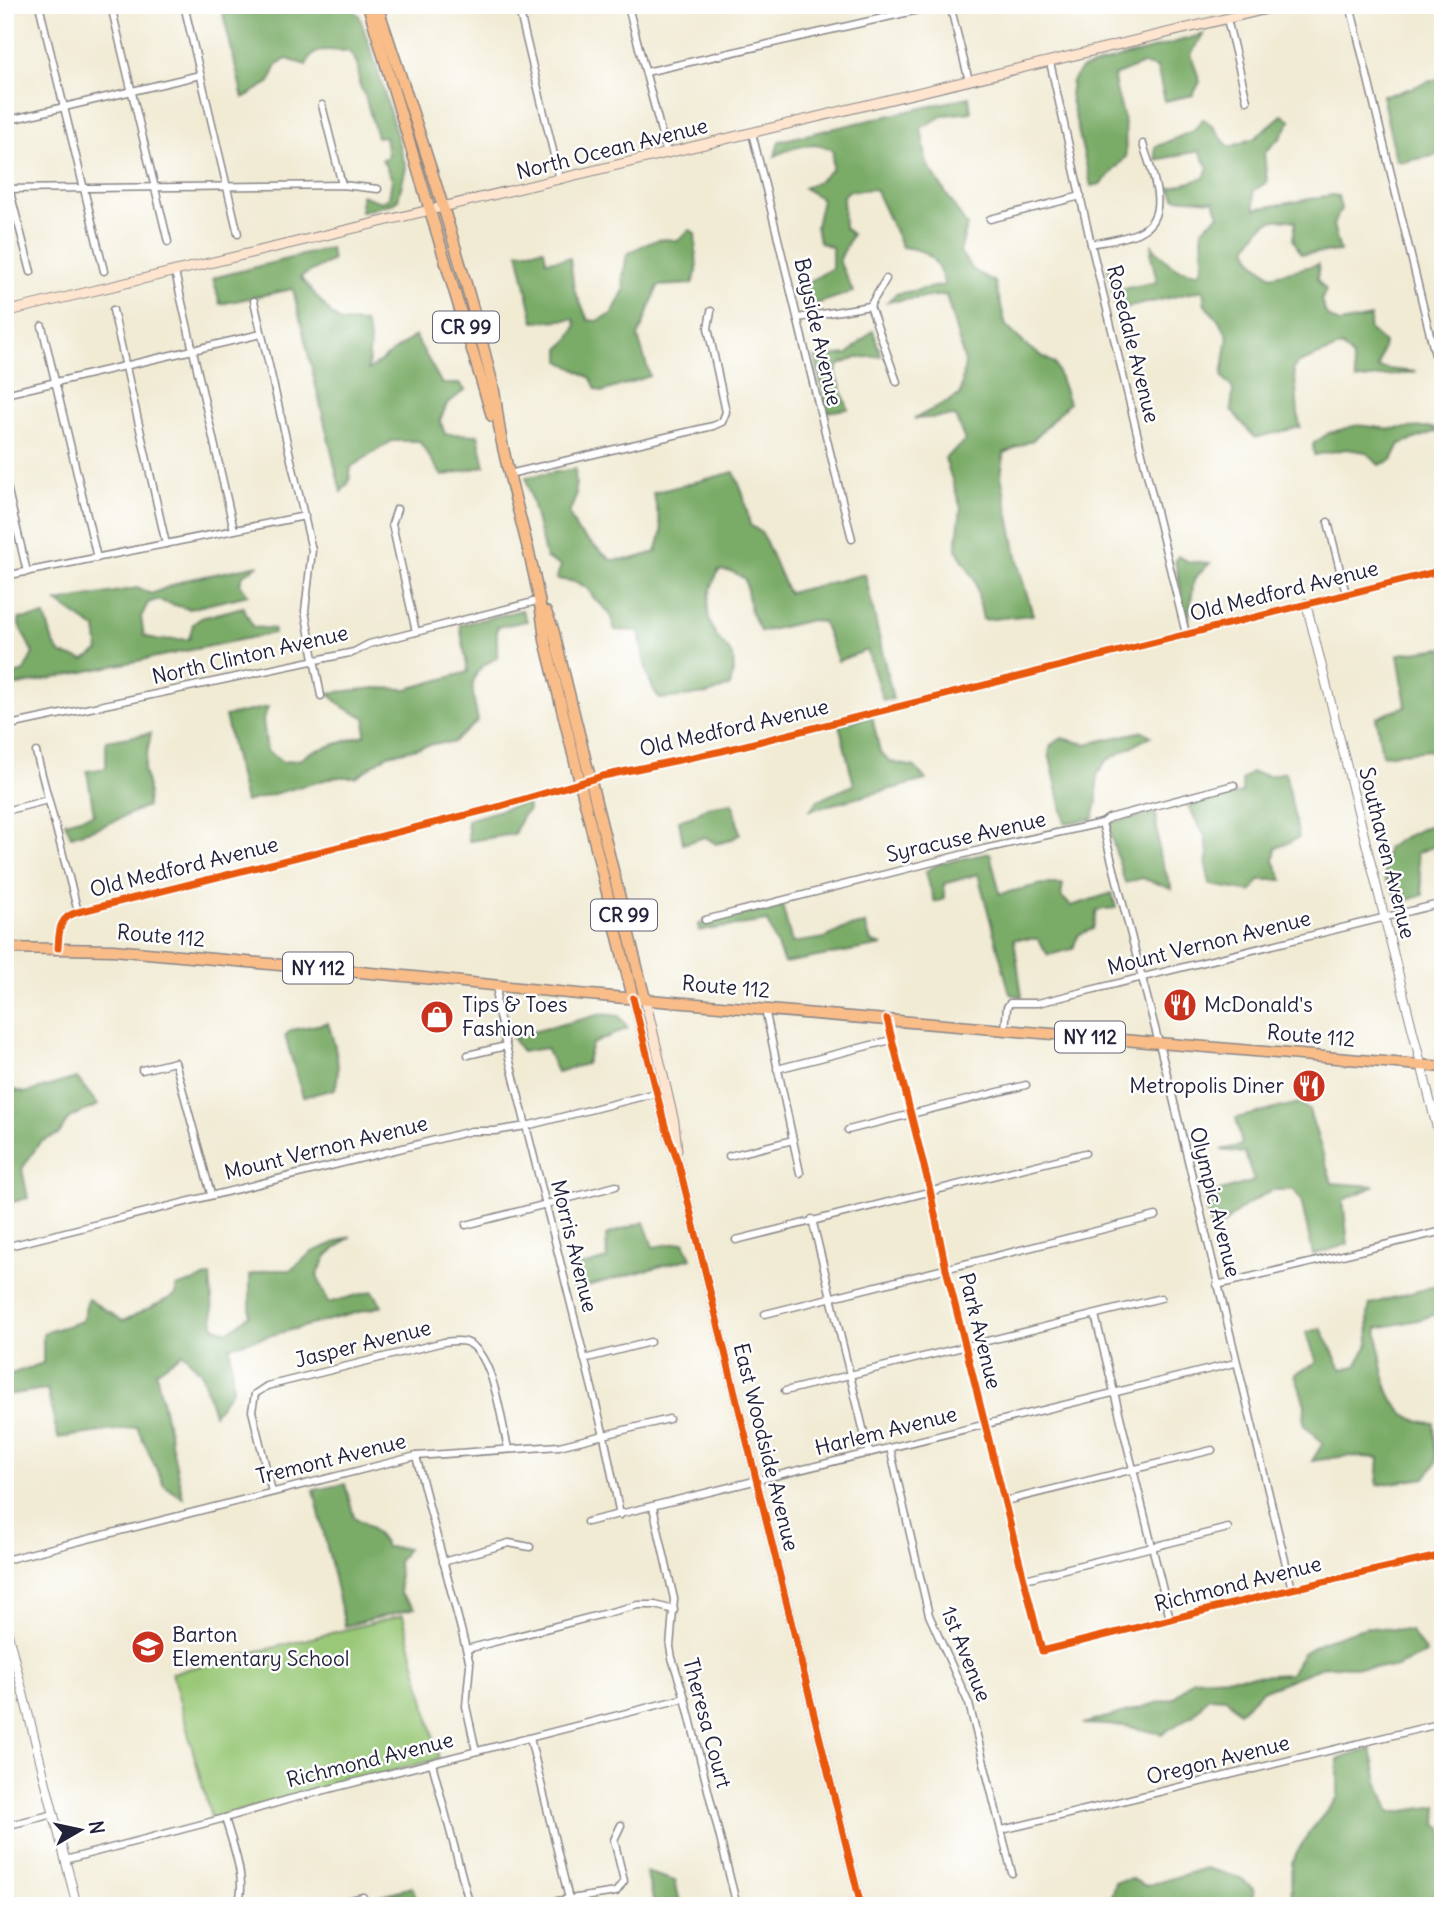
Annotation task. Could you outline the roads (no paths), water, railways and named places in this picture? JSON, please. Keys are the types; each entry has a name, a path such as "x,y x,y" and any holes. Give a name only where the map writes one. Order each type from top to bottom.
{"main road":[{"name":"CR 99","path":"368,5 484,392 502,442"},
{"name":"CR 99","path":"377,5 442,208 485,355 494,389 509,474 541,600 553,629 591,779"},
{"name":"North Ocean Avenue","path":"5,312 1283,5"},
{"name":"CR 99","path":"541,600 545,640 579,783"},
{"name":"East Woodside Avenue","path":"591,779 639,999 656,1093 678,1165 861,1906"},
{"name":"East Woodside Avenue","path":"579,783 674,1122 678,1165"},
{"name":"Route 112","path":"5,948 113,950 639,999 1443,1067"}],"street":[{"path":"39,5 104,271"},
{"path":"184,5 238,234"},
{"path":"518,5 560,180"},
{"path":"646,72 940,5"},
{"path":"950,5 969,81"},
{"path":"1349,5 1443,388"},
{"path":"112,10 168,242"},
{"path":"629,10 667,154"},
{"path":"1227,19 1248,101"},
{"name":"Rosedale Avenue","path":"1050,62 1091,244 1186,634"},
{"path":"5,121 200,75"},
{"path":"322,105 342,185"},
{"name":"Bayside Avenue","path":"752,134 852,539"},
{"path":"1091,244 1138,233 1150,225 1158,211 1157,196 1143,144"},
{"path":"5,173 7,189 31,272"},
{"path":"7,189 342,185 378,189"},
{"path":"990,219 1080,196"},
{"path":"175,272 234,530"},
{"path":"798,318 870,306 886,279"},
{"path":"254,301 313,556 305,611 321,696"},
{"path":"870,306 897,382"},
{"path":"113,310 166,544"},
{"path":"509,474 722,422 726,412 708,328 711,311"},
{"path":"42,326 97,558"},
{"path":"5,394 261,334"},
{"path":"5,478 27,572"},
{"path":"397,509 392,524 415,632"},
{"path":"5,576 305,516"},
{"path":"1328,522 1346,594"},
{"name":"Old Medford Avenue","path":"58,947 62,922 78,912 467,814 591,779 722,751 1443,570"},
{"name":"North Clinton Avenue","path":"5,726 354,652 369,644 541,600"},
{"name":"Southaven Avenue","path":"1307,603 1443,1152"},
{"path":"36,752 78,912"},
{"name":"Syracuse Avenue","path":"705,919 984,849 1102,823 1109,818 1234,785"},
{"path":"5,810 48,800"},
{"name":"Olympic Avenue","path":"1102,823 1159,1043 1292,1589"},
{"name":"Mount Vernon Avenue","path":"1004,1030 1010,1003 1038,1003 1443,903"},
{"name":"Morris Avenue","path":"498,986 496,1003 604,1436 620,1515"},
{"path":"765,1009 800,1172"},
{"name":"Park Avenue","path":"887,1019 930,1190 946,1269 1042,1651"},
{"path":"777,1069 891,1040"},
{"path":"468,1055 506,1046"},
{"path":"142,1070 175,1062 211,1194"},
{"path":"848,1130 1027,1085"},
{"name":"Mount Vernon Avenue","path":"5,1247 471,1131 495,1131 526,1126 656,1093"},
{"path":"729,1156 793,1140"},
{"path":"736,1240 1085,1153"},
{"path":"466,1225 616,1186"},
{"path":"765,1314 1156,1216"},
{"path":"812,1219 869,1453"},
{"path":"1217,1285 1443,1231"},
{"path":"785,1391 1161,1298"},
{"path":"1095,1315 1170,1619"},
{"name":"Jasper Avenue","path":"272,1492 252,1411 255,1394 267,1386 444,1342 466,1342 483,1355 508,1448"},
{"path":"584,1359 650,1342"},
{"name":"Harlem Avenue","path":"587,1522 1235,1363"},
{"name":"Tremont Avenue","path":"5,1560 416,1456 559,1446 669,1419"},
{"name":"1st Avenue","path":"890,1448 929,1615 969,1704 1012,1873"},
{"path":"1005,1501 1212,1450"},
{"path":"416,1456 467,1650 470,1672 466,1706 476,1751"},
{"name":"Theresa Court","path":"653,1507 674,1599 670,1647 737,1906"},
{"path":"1025,1579 1228,1528"},
{"path":"443,1562 509,1542 530,1547"},
{"name":"Richmond Avenue","path":"1042,1651 1443,1555"},
{"path":"467,1650 638,1605 655,1605 674,1610"},
{"path":"5,1622 77,1906"},
{"path":"5,1661 15,1658"},
{"name":"Richmond Avenue","path":"65,1860 290,1798 685,1698"},
{"name":"Oregon Avenue","path":"1002,1830 1443,1723"},
{"path":"530,1738 569,1899"},
{"path":"432,1763 470,1906"},
{"path":"5,1826 54,1814"},
{"path":"225,1818 242,1888 238,1903 250,1906"},
{"path":"524,1906 616,1892 621,1887 623,1874 614,1840 621,1825"},
{"path":"325,1906 363,1897"}],"place":[{"name":"McDonald's","path":"1180,1005"},
{"name":"Tips & Toes Fashion","path":"437,1017"},
{"name":"Metropolis Diner","path":"1309,1086"},
{"name":"Barton Elementary School","path":"148,1647"}]}
